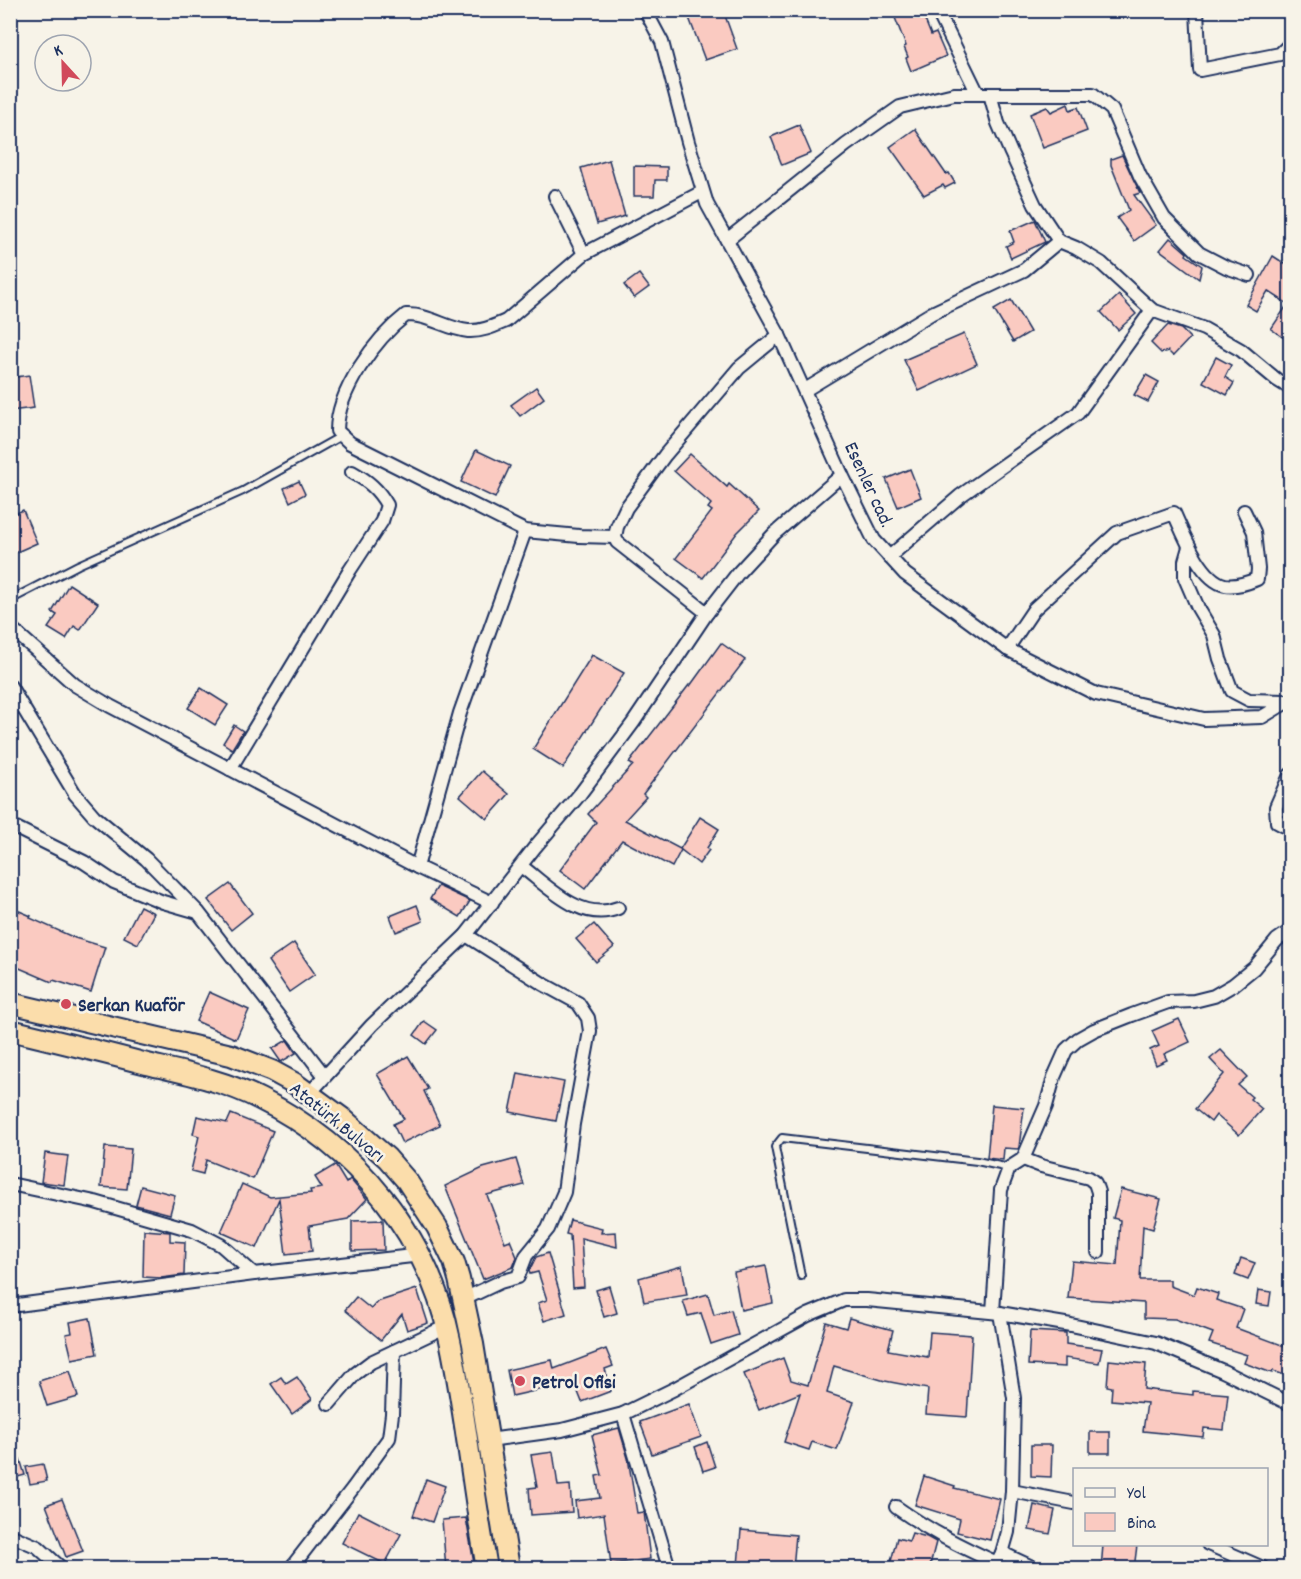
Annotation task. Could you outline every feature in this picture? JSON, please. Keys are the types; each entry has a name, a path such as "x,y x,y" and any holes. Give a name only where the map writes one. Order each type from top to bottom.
{"highway":[{"name":"Atatürk Bulvarı","path":"10,1003 231,1055 272,1071 309,1094 364,1137 407,1182 447,1245 464,1299 509,1569"},
{"name":"Atatürk Bulvarı","path":"10,1030 177,1071 238,1089 260,1099 317,1134 357,1168 381,1194 400,1220 428,1268 447,1326 487,1569"},
{"path":"465,1426 487,1431"}],"street":[{"name":"Esenler cad.","path":"645,10 662,42 702,192 779,334 842,475 874,540 889,557 905,574 1007,649 1096,694 1204,719 1262,717 1288,700"},
{"path":"937,10 984,94 1035,206 1059,242 1076,248 1101,263 1152,310 1204,329 1241,350 1290,388"},
{"path":"1197,10 1200,70 1280,54 1290,44"},
{"path":"728,240 846,145 900,107 954,94 1093,94 1112,110 1140,176 1164,218 1199,253 1226,267 1249,275"},
{"path":"615,537 525,531 350,443 337,431 337,421 347,390 356,372 406,315 422,317 467,331 490,327 506,321 584,254 702,192"},
{"path":"555,196 584,254"},
{"path":"805,390 932,313 1024,270 1059,242"},
{"path":"889,557 960,496 1078,412 1152,310"},
{"path":"707,614 629,554 616,542 615,537 626,508 665,455 739,368 779,334"},
{"path":"230,769 382,521 387,505 380,493 370,482 352,472"},
{"path":"309,1094 372,1024 466,935 580,794 633,723 707,614 738,573 774,534 842,475"},
{"path":"1007,649 1034,609 1117,533 1174,513 1194,558 1210,575 1223,585 1242,584 1257,579 1254,532 1244,511"},
{"path":"417,867 460,713 525,531"},
{"path":"1190,547 1185,561 1185,578 1198,608 1214,635 1232,691 1249,700 1288,700"},
{"path":"10,627 75,685 110,706 417,867 492,903"},
{"path":"10,686 75,794 94,816 146,859 198,912 324,1075"},
{"path":"1290,775 1276,807 1277,822 1290,829"},
{"path":"10,825 84,862 114,882 163,902 198,912"},
{"path":"521,866 574,906 594,912 609,912 618,908"},
{"path":"998,1562 1008,1532 1014,1398 996,1312 1001,1190 1009,1168 1023,1159 1046,1106 1061,1060 1066,1050 1078,1039 1123,1018 1168,1002 1194,1002 1214,996 1247,974 1277,940 1290,931"},
{"path":"464,1299 500,1282 518,1277 526,1256 548,1229 564,1192 573,1124 590,1031 588,1017 578,1002 543,984 466,935"},
{"path":"1023,1159 1089,1178 1095,1184 1098,1192 1098,1252"},
{"path":"10,1184 95,1202 192,1230 221,1245 254,1274"},
{"path":"10,1306 421,1255"},
{"path":"487,1431 561,1430 623,1414 808,1316 844,1300 867,1300 996,1312 1156,1343 1223,1371 1290,1404"},
{"path":"329,1404 355,1374 371,1362 447,1326"},
{"path":"291,1569 388,1438 392,1414 394,1351"},
{"path":"623,1414 669,1569"},
{"path":"1011,1491 1073,1503"},
{"path":"896,1507 953,1544 998,1562 1034,1569"},
{"path":"14,1538 38,1547 61,1569"},
{"path":"1210,1546 1263,1569"}],"lane":[{"path":"10,600 78,565 243,491 341,436"},
{"path":"801,1276 775,1147 782,1138 977,1161 1009,1168"}],"building":[{"path":"700,10 723,10 737,49 705,60 688,15"},
{"path":"892,10 921,10 931,35 936,33 946,56 911,71 906,58 908,57 904,47 906,46"},
{"path":"1068,104 1070,110 1078,107 1087,131 1043,148 1030,114 1047,107 1051,112"},
{"path":"799,125 811,153 782,165 771,137"},
{"path":"915,129 946,174 949,173 955,183 945,188 943,185 924,195 890,147"},
{"path":"1122,155 1140,193 1134,195 1156,225 1134,241 1117,218 1129,210 1111,165 1111,159"},
{"path":"609,160 625,216 597,224 581,168"},
{"path":"634,166 667,167 667,180 655,180 654,196 634,196"},
{"path":"1035,220 1045,242 1011,258 1006,246 1014,242 1010,231"},
{"path":"1170,238 1187,253 1186,255 1202,266 1199,279 1160,250"},
{"path":"1273,256 1290,267 1290,342 1271,329 1288,304 1268,291 1256,311 1246,305"},
{"path":"639,274 649,287 634,298 624,285"},
{"path":"1119,295 1136,314 1118,330 1101,312"},
{"path":"1011,300 1030,332 1013,342 994,310"},
{"path":"1168,325 1181,329 1190,338 1173,356 1168,351 1161,353 1151,343"},
{"path":"964,334 977,364 919,391 904,360"},
{"path":"1216,357 1231,365 1225,377 1234,383 1227,395 1203,382"},
{"path":"29,375 34,408 10,411 10,378"},
{"path":"1146,375 1159,382 1148,402 1134,395"},
{"path":"536,387 544,398 520,416 511,405"},
{"path":"476,450 510,466 495,498 461,482"},
{"path":"690,454 727,487 729,484 759,511 737,533 703,578 676,558 712,511 708,508 711,504 674,471"},
{"path":"910,469 921,497 898,507 886,479"},
{"path":"299,481 305,494 290,502 284,488"},
{"path":"23,510 37,543 10,555 10,516"},
{"path":"69,584 98,603 80,630 74,626 66,639 48,628 57,615 52,612"},
{"path":"721,643 745,660 643,794 646,797 625,820 680,849 700,817 719,829 707,848 709,850 699,864 681,850 672,867 622,840 585,889 560,870 596,822 588,814 633,765 629,763"},
{"path":"592,655 624,673 563,768 533,749"},
{"path":"201,688 228,705 215,725 188,708"},
{"path":"234,725 243,731 232,749 223,743"},
{"path":"482,771 509,794 487,819 460,796"},
{"path":"230,884 252,913 231,930 208,900"},
{"path":"438,886 470,901 460,917 430,899"},
{"path":"417,905 423,921 396,932 390,916"},
{"path":"140,906 154,913 138,944 124,937"},
{"path":"10,907 75,938 105,947 91,992 53,980 52,982 10,964"},
{"path":"594,924 614,947 596,962 576,939"},
{"path":"294,943 315,974 289,992 268,961"},
{"path":"209,992 249,1010 236,1039 196,1021"},
{"path":"1179,1019 1190,1042 1164,1054 1167,1060 1156,1065 1150,1050 1159,1046 1152,1031"},
{"path":"424,1021 437,1030 426,1044 414,1035"},
{"path":"287,1040 296,1053 281,1062 272,1049"},
{"path":"1221,1050 1247,1077 1238,1085 1262,1109 1239,1135 1216,1115 1211,1122 1195,1109 1224,1074 1210,1059"},
{"path":"408,1056 428,1089 424,1091 440,1125 402,1143 393,1124 404,1119 377,1074"},
{"path":"518,1073 564,1082 556,1121 510,1112"},
{"path":"992,1105 1024,1108 1019,1147 1018,1149 1004,1148 1003,1160 987,1158"},
{"path":"231,1114 273,1131 253,1179 206,1160 203,1174 191,1171 199,1136 193,1134 197,1116 227,1123"},
{"path":"105,1147 131,1149 127,1189 101,1187"},
{"path":"45,1153 68,1156 64,1185 41,1182"},
{"path":"516,1159 524,1185 487,1195 505,1242 510,1240 517,1257 513,1267 483,1279 445,1186 483,1168"},
{"path":"335,1165 346,1183 350,1179 367,1199 348,1219 309,1226 312,1251 286,1254 279,1199 257,1248 221,1232 242,1184 270,1197 311,1193 310,1190 322,1188 315,1177"},
{"path":"141,1186 175,1195 170,1214 136,1205"},
{"path":"1121,1189 1161,1199 1153,1229 1143,1226 1140,1280 1170,1280 1170,1286 1194,1295 1197,1287 1218,1294 1216,1300 1243,1309 1236,1328 1290,1348 1290,1377 1244,1363 1247,1355 1209,1343 1213,1333 1175,1319 1144,1318 1144,1303 1068,1298 1072,1261 1117,1265 1120,1220 1113,1218"},
{"path":"383,1220 384,1250 352,1251 352,1221"},
{"path":"570,1220 602,1228 601,1233 616,1232 617,1247 581,1238 584,1287 573,1288 570,1235 566,1234"},
{"path":"144,1230 170,1232 170,1241 185,1242 184,1275 161,1278 143,1277"},
{"path":"548,1253 566,1314 544,1321 538,1303 547,1300 538,1272 530,1274 529,1271 536,1257"},
{"path":"1241,1258 1255,1263 1248,1280 1235,1275"},
{"path":"682,1266 687,1295 644,1302 639,1278"},
{"path":"766,1266 773,1303 741,1310 734,1272"},
{"path":"609,1286 617,1313 604,1317 596,1290"},
{"path":"417,1289 428,1323 407,1330 402,1314 381,1340 345,1310 356,1297 371,1309 377,1302"},
{"path":"1258,1290 1271,1292 1269,1306 1256,1304"},
{"path":"708,1294 714,1315 731,1310 738,1335 711,1344 701,1313 688,1316 683,1301"},
{"path":"90,1318 97,1354 72,1359 66,1334 72,1333 70,1322"},
{"path":"849,1318 893,1330 888,1350 928,1357 930,1332 972,1335 967,1417 926,1414 928,1389 885,1381 834,1366 827,1393 854,1402 837,1450 812,1442 809,1450 784,1442 800,1393 759,1410 744,1374 783,1358 791,1380 808,1385 826,1322 846,1328"},
{"path":"1030,1331 1066,1333 1066,1344 1102,1349 1099,1363 1065,1358 1065,1367 1028,1365"},
{"path":"606,1349 613,1366 605,1369 611,1391 582,1402 574,1382 512,1396 507,1370 552,1360 554,1369"},
{"path":"1109,1360 1146,1364 1144,1389 1193,1395 1193,1391 1228,1394 1224,1430 1204,1428 1203,1437 1143,1431 1147,1403 1111,1400 1112,1387 1107,1386"},
{"path":"70,1371 78,1397 47,1406 39,1381"},
{"path":"281,1377 286,1384 297,1377 312,1399 292,1414 271,1384"},
{"path":"689,1404 701,1437 652,1454 640,1422"},
{"path":"619,1428 628,1458 637,1513 644,1512 650,1559 611,1564 604,1514 577,1518 575,1501 600,1498 596,1476 602,1475 592,1435"},
{"path":"1090,1432 1110,1432 1110,1453 1090,1453"},
{"path":"707,1442 715,1467 703,1471 695,1447"},
{"path":"1031,1445 1052,1445 1051,1477 1031,1476"},
{"path":"553,1452 558,1486 570,1485 572,1512 531,1515 529,1488 537,1487 531,1455"},
{"path":"20,1459 25,1475 10,1479 10,1462"},
{"path":"43,1464 47,1481 30,1484 26,1467"},
{"path":"924,1476 955,1486 954,1488 1000,1499 990,1540 957,1532 960,1519 915,1505"},
{"path":"426,1479 445,1486 432,1522 413,1516"},
{"path":"62,1499 83,1551 66,1557 46,1505"},
{"path":"1034,1505 1055,1510 1050,1534 1029,1530"},
{"path":"358,1512 401,1534 385,1564 342,1543"},
{"path":"466,1518 475,1569 446,1569 442,1520"},
{"path":"741,1530 796,1535 793,1569 738,1566"},
{"path":"912,1533 936,1542 929,1569 889,1569 897,1538 909,1541"},
{"path":"1103,1546 1137,1546 1134,1569 1101,1569"}],"place":[{"name":"Serkan Kuaför","path":"66,1004"},
{"name":"Petrol Ofisi","path":"520,1381"}]}
